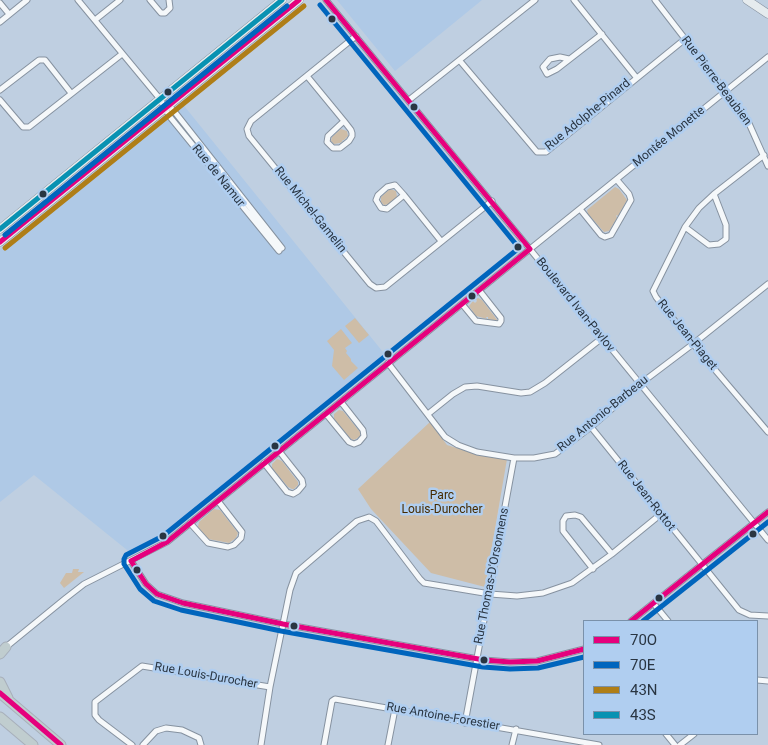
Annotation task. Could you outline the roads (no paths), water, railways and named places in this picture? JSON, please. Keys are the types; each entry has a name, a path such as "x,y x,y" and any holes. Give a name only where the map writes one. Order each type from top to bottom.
{"highway":[{"path":"0,682 10,701"},
{"path":"0,693 61,745"},
{"path":"0,717 33,745"}],"street":[{"path":"0,22 27,0"},
{"name":"Rue de Namur","path":"78,0 160,99 167,108 170,117 281,249"},
{"path":"95,20 120,0"},
{"path":"150,0 161,13 170,8 169,0"},
{"path":"0,229 282,0"},
{"path":"0,242 300,0"},
{"name":"Boulevard Ivan-Pavlov","path":"326,0 768,540"},
{"path":"409,100 534,0"},
{"path":"574,0 636,77"},
{"name":"Rue Pierre-Beaubien","path":"655,0 747,119 768,166"},
{"path":"747,0 768,14"},
{"path":"0,3 9,14"},
{"path":"569,59 560,57 550,58 543,67 547,74 557,70 602,34"},
{"name":"Rue Michel-Gamelin","path":"356,36 249,123 247,129 249,136 373,286 378,288 385,287 492,201"},
{"name":"Rue Adolphe-Pinard","path":"460,61 537,152 546,152 685,39"},
{"path":"0,100 23,127 29,127 122,54"},
{"name":"Montée Monette","path":"2,650 76,590 162,545 768,58"},
{"path":"0,90 39,60 45,60 71,93"},
{"path":"307,76 344,121 352,131 352,136 340,148 334,149 328,143 327,137 344,121"},
{"name":"Rue Jean-Piaget","path":"764,155 699,208 685,227 653,291 693,344 767,428"},
{"path":"580,209 601,235 606,237 610,235 631,200 617,180"},
{"path":"404,195 386,209 381,208 376,202 378,195 391,185 396,186 404,195 441,241"},
{"path":"685,227 709,246 719,244 726,239 726,225 714,194"},
{"name":"Rue Antonio-Barbeau","path":"388,363 446,437 458,445 476,452 514,458 534,458 555,454 591,427 640,384 768,284"},
{"path":"462,304 476,321 496,325 500,323 501,318 479,290"},
{"path":"428,414 465,387 477,386 521,393 530,392 545,383 602,338"},
{"path":"326,414 349,442 354,444 359,442 364,436 363,430 341,402"},
{"name":"Rue Jean-Rottot","path":"591,427 702,564"},
{"path":"264,463 287,492 292,494 298,491 302,487 302,480 279,451"},
{"name":"Rue Thomas-D'Orsonnens","path":"465,723 514,458"},
{"path":"190,523 208,543 228,547 234,545 241,538 242,532 218,501"},
{"path":"632,620 768,512"},
{"name":"Rue Louis-Durocher","path":"261,745 270,687 290,590 296,574 358,521 368,518 376,521 424,582 490,594 517,596 543,593 572,583 593,569 662,514"},
{"path":"593,569 563,531 563,521 566,516 574,515 581,517 612,554"},
{"path":"131,561 146,584 157,594 183,603 283,624 476,659 510,662 537,661 583,649"},
{"path":"702,564 738,610 750,615 768,616"},
{"path":"654,604 667,620"},
{"name":"Rue Louis-Durocher","path":"132,745 95,715 95,702 142,666 270,687"},
{"name":"Rue Antoine-Forestier","path":"324,745 332,701 335,699 598,745"},
{"path":"388,745 395,709"},
{"path":"143,745 156,731 166,728 182,730 199,738 201,745"},
{"path":"512,745 516,730"},
{"path":"667,735 675,745"},
{"path":"680,745 691,735"}],"park label":[{"name":"Parc Louis-Durocher","path":"442,503"}]}
